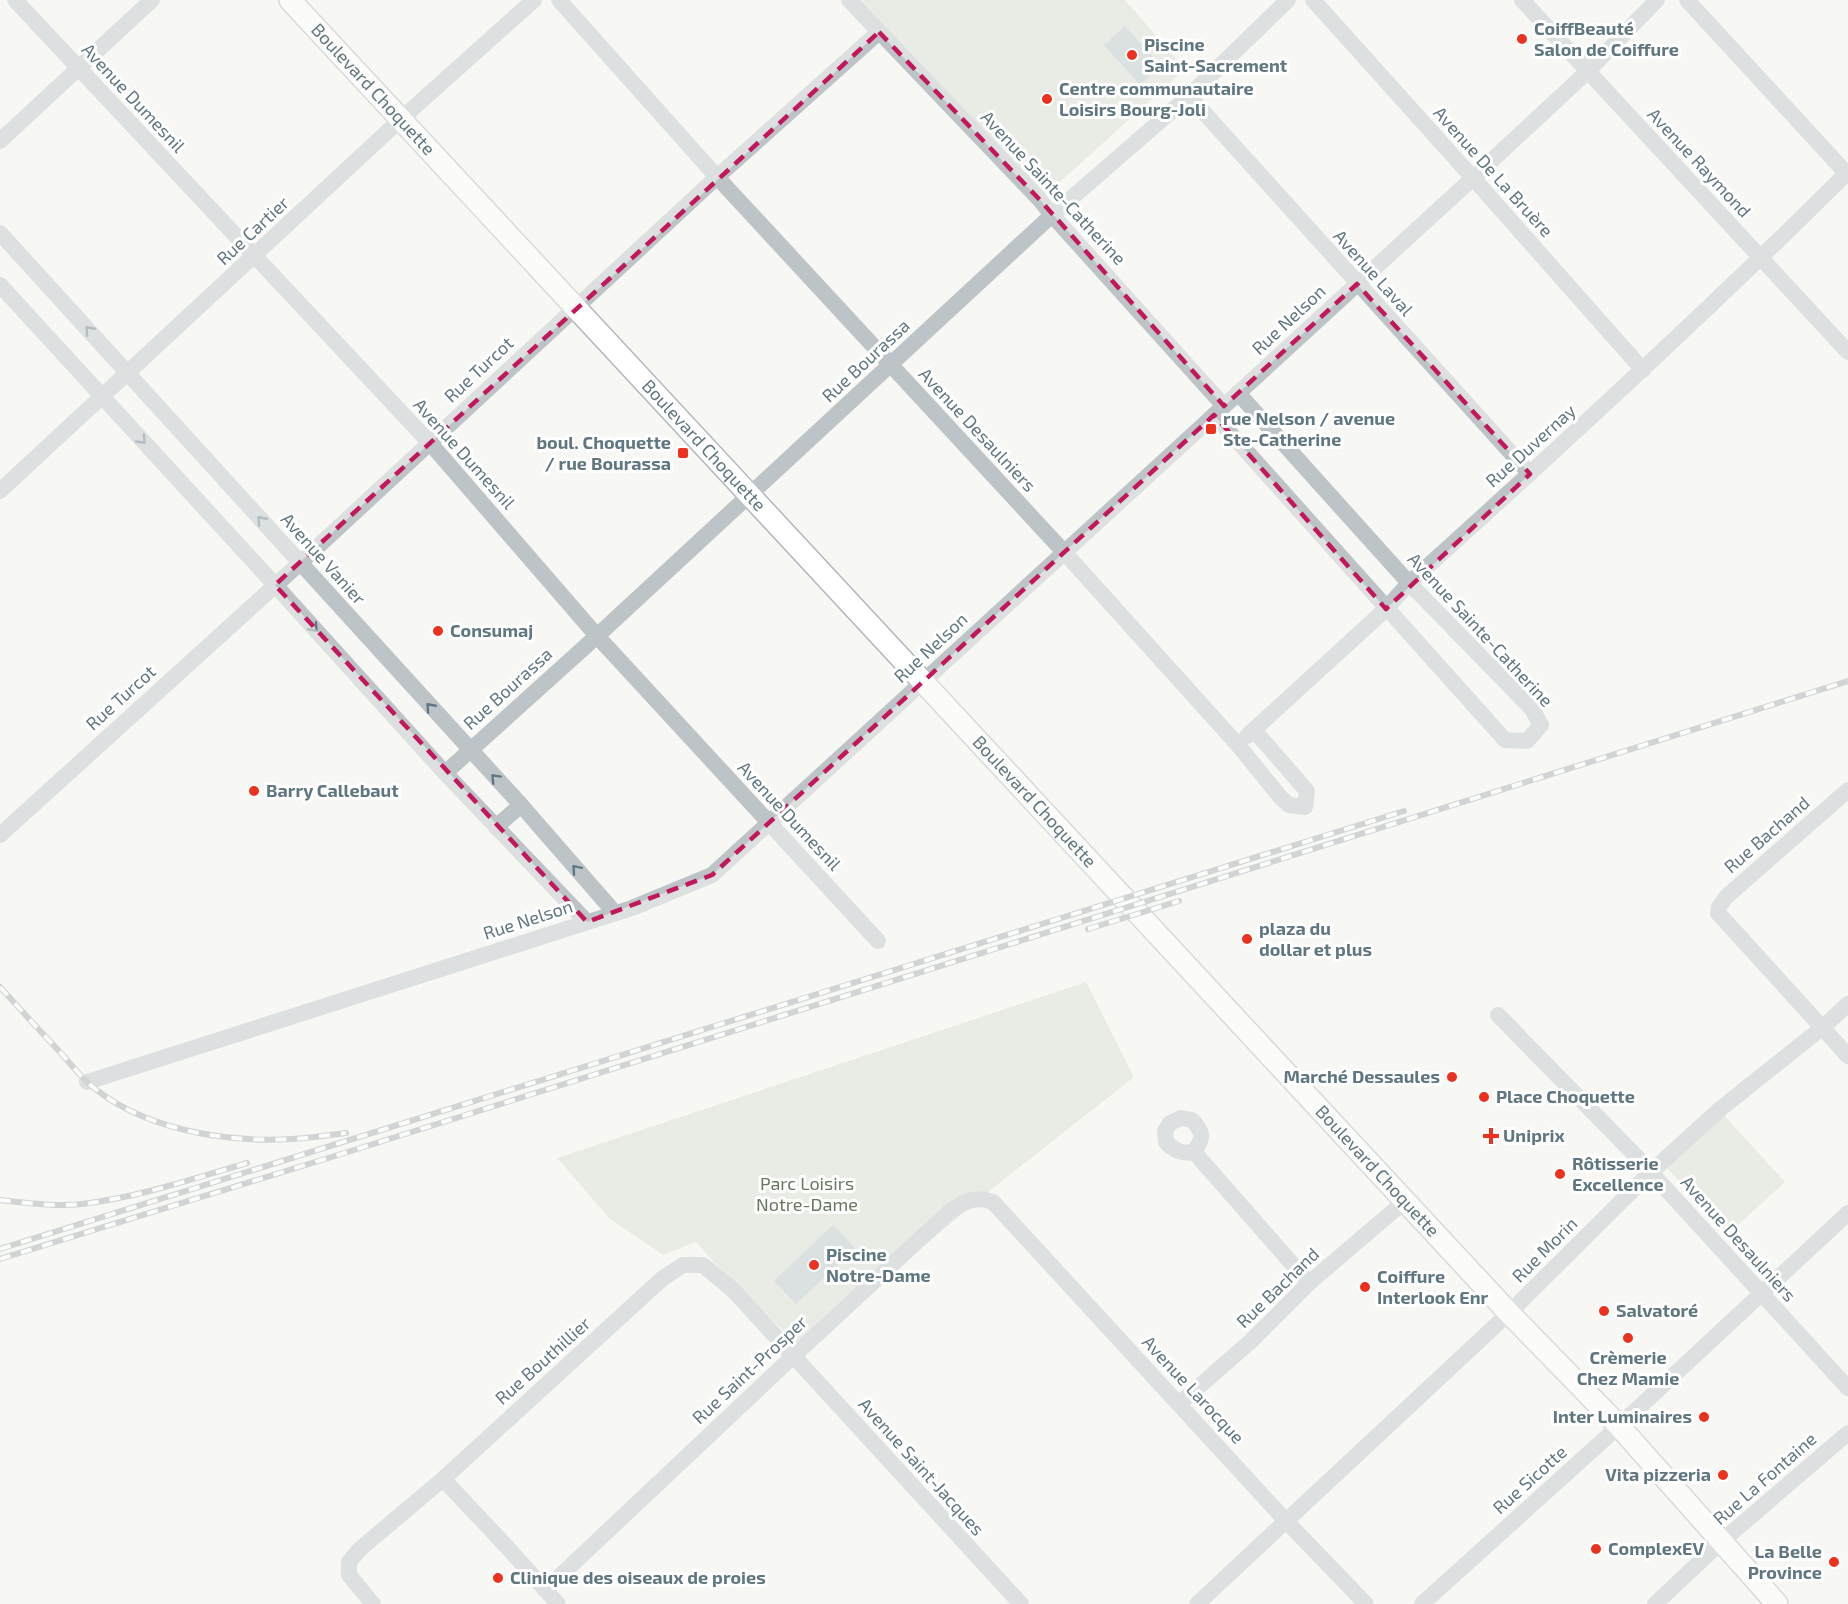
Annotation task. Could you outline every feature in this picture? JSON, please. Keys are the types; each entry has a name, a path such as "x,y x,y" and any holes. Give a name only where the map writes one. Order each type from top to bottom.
{"main road":[{"name":"Boulevard Choquette","path":"290,0 1509,1313 1619,1425 1777,1604"}],"street":[{"name":"Avenue Dumesnil","path":"15,0 430,443 597,636 878,941"},
{"path":"0,141 152,0"},
{"name":"Rue Cartier","path":"0,491 401,119 534,0"},
{"name":"Avenue Desaulniers","path":"559,0 717,177 1065,552 1238,745 1281,798 1289,805 1305,807 1307,791 1254,730"},
{"name":"Avenue Sainte-Catherine","path":"849,0 1040,200 1386,609 1505,740 1527,741 1541,725 1532,709 1409,583 1238,393"},
{"name":"Rue Bourassa","path":"445,773 891,366 1052,215 1189,96 1288,0"},
{"name":"Avenue De La Bruère","path":"1313,0 1643,370"},
{"name":"Avenue Raymond","path":"1522,0 1848,352"},
{"name":"Rue Nelson","path":"87,1082 632,908 712,875 1473,178 1588,71 1657,0"},
{"path":"1687,0 1847,173"},
{"name":"Rue Turcot","path":"0,835 300,563 717,177 879,32"},
{"name":"Avenue Laval","path":"1189,96 1530,474"},
{"name":"Rue Duvernay","path":"1238,745 1386,609 1409,583 1643,370 1847,173"},
{"name":"Avenue Vanier","path":"0,233 520,805 615,913"},
{"path":"0,285 445,773 587,922"},
{"name":"Rue Bachand","path":"1823,1027 1718,913 1726,897 1848,790"},
{"path":"496,827 520,805"},
{"name":"Rue Morin","path":"1197,1604 1509,1313 1651,1172 1719,1110 1823,1027 1848,1004"},
{"name":"Avenue Desaulniers","path":"1498,1015 1651,1172 1848,1388"},
{"path":"1823,1027 1848,1056"},
{"path":"1194,1152 1309,1283"},
{"name":"Rue Saint-Prosper","path":"545,1590 949,1212 968,1200 986,1199 993,1202"},
{"name":"Rue Bachand","path":"1179,1404 1251,1341 1309,1283 1405,1201"},
{"name":"Avenue Larocque","path":"993,1202 1366,1604"},
{"name":"Rue Sicotte","path":"1422,1604 1848,1212"},
{"name":"Rue Bouthillier","path":"369,1599 349,1575 349,1562 368,1542 443,1479 663,1278 683,1265 703,1265 733,1290 793,1356"},
{"name":"Avenue Saint-Jacques","path":"793,1356 1021,1604"},
{"name":"Rue La Fontaine","path":"1655,1604 1721,1542 1848,1433"},
{"path":"443,1479 558,1604"}],"highlighted area":[{"path":"879,32 1040,200 1224,406 1357,284 1530,474 1386,609 1214,415 712,875 587,922 275,585"}],"green space":[{"path":"851,0 1125,0 1185,69 1040,200"},
{"name":"Parc Loisirs Notre-Dame","path":"1086,982 1134,1077 993,1188 802,1348 735,1286 696,1242 663,1255 610,1219 557,1158"},
{"path":"1719,1110 1785,1182 1728,1234 1662,1163"}],"shaded area":[{"name":"Piscine Saint-Sacrement","path":"1125,26 1161,66 1140,85 1104,45"},
{"name":"Piscine Notre-Dame","path":"833,1225 855,1248 796,1304 774,1281"}],"railway":[{"path":"0,1259 1848,681"},
{"path":"0,1249 1404,811"},
{"path":"1088,929 1179,901"},
{"path":"0,987 86,1081 107,1097 156,1122 211,1135 266,1140 346,1133"},
{"path":"0,1200 62,1205 103,1201 166,1187 247,1163"}],"place":[{"name":"CoiffBeauté Salon de Coiffure","path":"1522,39"},
{"name":"Piscine Saint-Sacrement","path":"1132,55"},
{"name":"Centre communautaire Loisirs Bourg-Joli","path":"1047,99"},
{"name":"rue Nelson / avenue Ste-Catherine","path":"1211,429"},
{"name":"boul. Choquette / rue Bourassa","path":"683,453"},
{"name":"Consumaj","path":"438,631"},
{"name":"Barry Callebaut","path":"254,791"},
{"name":"plaza du dollar et plus","path":"1247,939"},
{"name":"Marché Dessaules","path":"1452,1077"},
{"name":"Place Choquette","path":"1484,1097"},
{"name":"Uniprix","path":"1491,1136"},
{"name":"Rôtisserie Excellence","path":"1560,1174"},
{"name":"Piscine Notre-Dame","path":"814,1265"},
{"name":"Coiffure Interlook Enr","path":"1365,1287"},
{"name":"Salvatoré","path":"1604,1311"},
{"name":"Crèmerie Chez Mamie","path":"1628,1338"},
{"name":"Inter Luminaires","path":"1704,1417"},
{"name":"Vita pizzeria","path":"1723,1475"},
{"name":"ComplexEV","path":"1596,1549"},
{"name":"La Belle Province","path":"1834,1562"},
{"name":"Clinique des oiseaux de proies","path":"498,1578"}]}
